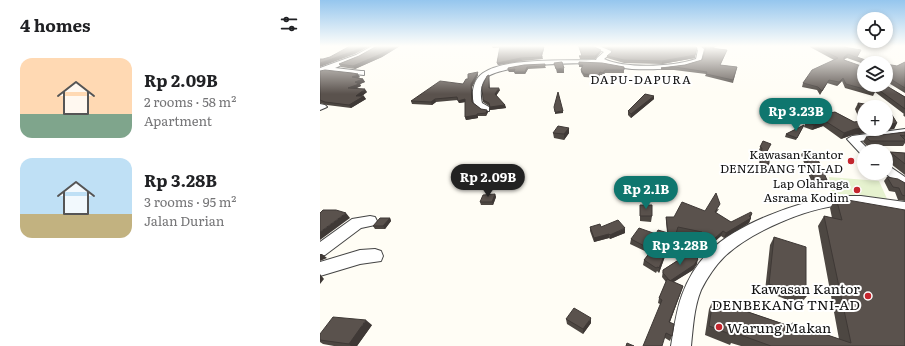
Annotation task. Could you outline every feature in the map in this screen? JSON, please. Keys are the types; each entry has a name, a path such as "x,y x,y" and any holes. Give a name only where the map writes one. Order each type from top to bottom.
{"street":[{"path":"324,69 339,62"},
{"path":"486,109 478,104 478,86 485,75 500,68 522,65 601,62"},
{"path":"605,62 613,65 670,66 694,62"},
{"path":"324,69 360,74"},
{"path":"857,144 852,139 905,132"},
{"path":"893,174 905,184"},
{"path":"681,346 692,290 706,266 727,245 770,223 834,201 856,201 905,207"},
{"path":"320,250 357,223 370,220"},
{"path":"320,269 360,256 375,256"}],"green space":[{"name":"Lap Olahraga Asrama Kodim","path":"829,177 879,181 888,201 833,198"}],"building":[{"path":"344,62 362,62 353,66 339,64"},
{"path":"562,62 564,68 556,69 554,63"},
{"path":"579,62 602,63 624,67 624,70 605,70 603,73 600,72 599,75 584,74 581,70 583,65 579,65"},
{"path":"695,62 721,62 720,65 737,67 733,80 706,74 707,72 675,67 661,68"},
{"path":"829,62 850,62 857,65 857,87 846,84 843,78 839,82 829,80 822,91 818,87 803,83 812,70"},
{"path":"905,62 905,88 893,80 893,65 897,66"},
{"path":"545,64 545,66 527,67 525,72 514,72 515,69 508,70 508,68 524,65"},
{"path":"325,70 358,74 352,77 363,79 355,82 359,84 348,88 365,89 356,96 364,96 349,105 320,100 320,71"},
{"path":"478,72 471,84 472,102 481,109 487,110 486,113 465,117 465,99 458,101 457,97 435,99 431,102 411,101 440,81 463,84 466,79 468,79 468,74"},
{"path":"489,75 489,88 499,88 495,94 505,105 490,107 489,103 483,100 482,87 487,76"},
{"path":"893,90 905,97 905,109 893,100 882,92 893,92"},
{"path":"558,92 563,111 555,112 554,107"},
{"path":"645,94 654,96 631,114 628,111"},
{"path":"835,112 854,122 857,122 857,129 844,133 825,121 814,125 806,121 818,115"},
{"path":"893,117 897,123 893,124"},
{"path":"804,125 797,138 786,134"},
{"path":"558,126 569,128 564,134 553,133"},
{"path":"905,132 905,136 900,135 905,141 870,141 866,137 893,136 893,134"},
{"path":"763,141 771,144 765,155 769,156 769,164 760,163 762,148 760,147"},
{"path":"803,151 815,153 827,180 814,179"},
{"path":"893,152 905,153 905,164 893,154"},
{"path":"502,169 511,169 508,177 498,178"},
{"path":"893,178 905,183 905,196 902,195 899,188 893,187 889,180 893,180"},
{"path":"716,193 720,204 715,212 731,222 751,212 752,214 749,216 751,218 726,233 723,231 698,253 687,244 702,232 678,227 670,253 669,244 659,268 656,268 644,260 652,250 631,239 639,228 656,234 658,230 668,233 666,217 674,217 682,202 705,211"},
{"path":"495,194 492,202 480,202 483,195"},
{"path":"836,198 905,210 905,346 771,346 735,333 735,336 709,326 713,300 792,327 792,323 851,343 824,216 842,220"},
{"path":"640,205 652,205 652,216 640,216"},
{"path":"323,210 336,210 346,213 320,232 320,213"},
{"path":"380,218 390,218 383,226 373,226"},
{"path":"618,220 625,228 610,235 594,238 590,227 600,224 601,227"},
{"path":"774,237 806,247 806,297 769,284"},
{"path":"691,252 698,259 694,265 670,281 663,273 663,270"},
{"path":"667,279 683,286 669,322 674,324 672,336 666,333 662,346 643,346 662,300 659,298"},
{"path":"574,308 591,318 583,329 566,319"},
{"path":"333,317 366,320 349,344 320,340 320,334"},
{"path":"627,343 634,346 626,346"}],"place":[{"name":"Kawasan Kantor DENZIBANG TNI-AD","path":"851,161"},
{"name":"Lap Olahraga Asrama Kodim","path":"857,190"},
{"name":"Kawasan Kantor DENBEKANG TNI-AD","path":"868,296"},
{"name":"Warung Makan","path":"719,327"}],"district":[{"name":"DAPU-DAPURA","path":"641,79"}]}
